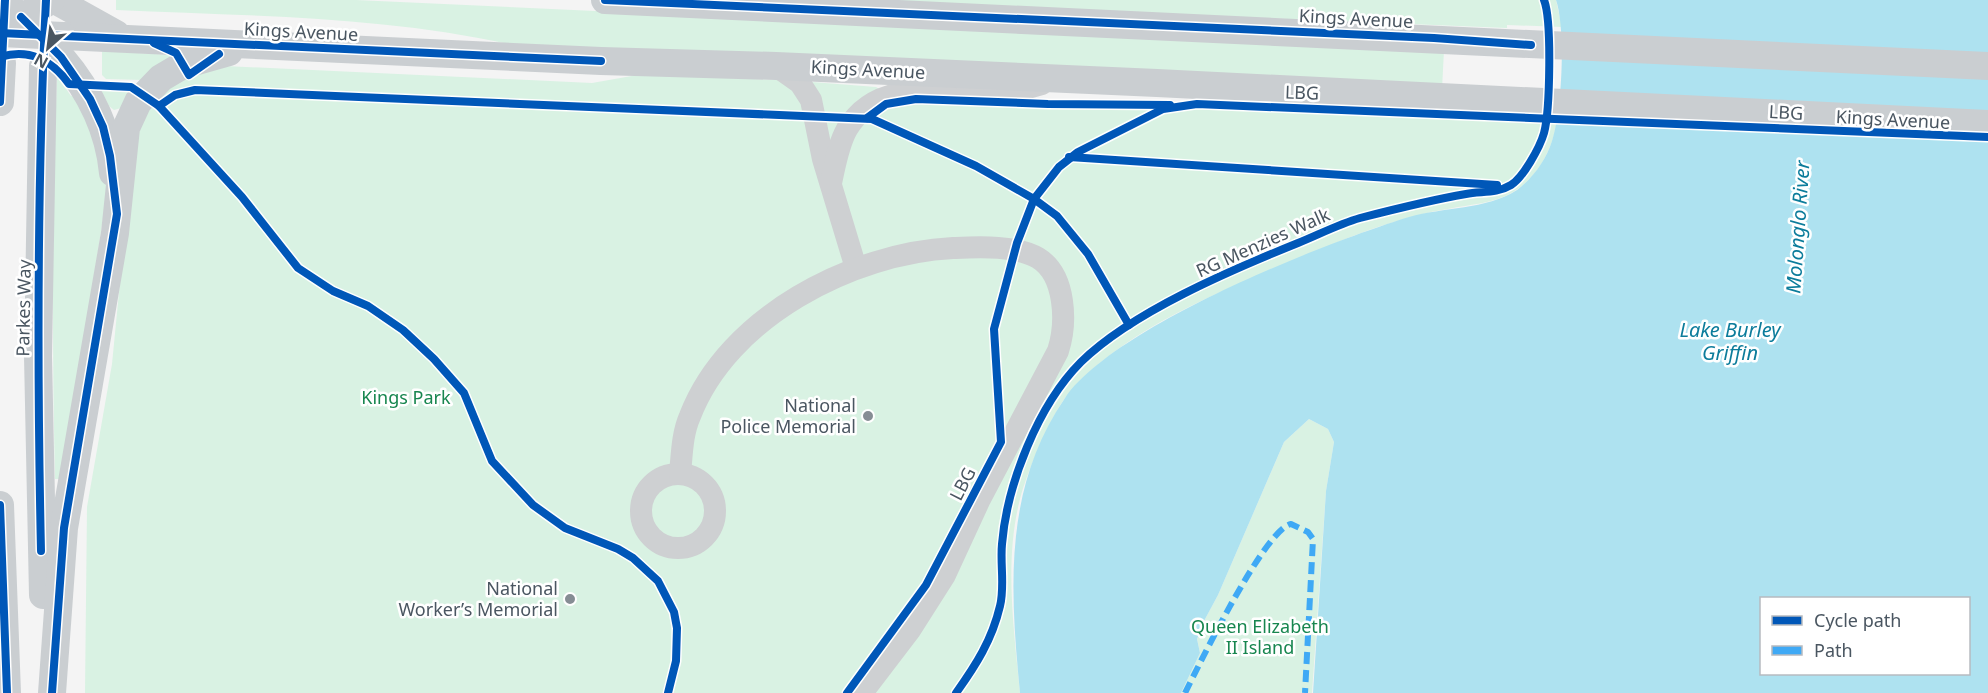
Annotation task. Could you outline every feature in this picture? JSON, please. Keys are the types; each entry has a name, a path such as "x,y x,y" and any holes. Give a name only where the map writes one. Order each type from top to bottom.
{"main road":[{"name":"Kings Avenue","path":"605,0 1422,37 1531,45 1988,66"},
{"path":"117,214 112,167 103,128 86,92 28,34 56,2 123,38"},
{"name":"Kings Avenue","path":"28,34 257,46 1063,79 1988,124"},
{"name":"Parkes Way","path":"28,34 38,356 41,551 50,693"},
{"path":"50,693 64,528 117,214 126,128 144,94 161,78 183,65 257,46"},
{"path":"0,102 2,63"},
{"path":"0,506 7,693"}],"street":[{"path":"776,66 800,83 810,97 839,219 856,268"},
{"path":"831,183 840,146 848,128 861,112 882,98 909,91 1004,92 1063,79"},
{"path":"680,474 689,416 708,384 728,357 761,323 785,305 856,268 896,255 933,249 975,248 1025,253 1044,263 1054,275 1061,299 1063,322 1057,354 980,499 945,575 910,630 862,693"}],"green space":[{"path":"116,0 356,0 1444,50 1442,89 513,45 464,35 365,23 116,10"},
{"path":"826,0 1556,0 1562,27 1507,25 1507,28"},
{"path":"102,51 173,56 143,80 106,79 102,75"},
{"path":"225,66 592,83 643,74 778,80 786,81 811,113 201,86 178,90 162,100 156,98 186,77 189,80 201,70"},
{"path":"57,76 71,96 79,91 109,179 63,479 55,479 54,429 53,227"},
{"path":"812,82 879,89 852,115 823,113"},
{"path":"100,89 133,91 121,108 114,110 109,106"},
{"name":"Kings Park","path":"190,94 866,123 885,108 920,100 1058,106 1162,104 1165,113 1201,108 1557,121 1548,152 1537,171 1513,192 1490,201 1426,213 1367,231 1207,298 1117,349 1069,393 1047,429 1034,459 1020,499 1015,523 1011,571 1020,693 85,693 87,507 112,364 133,149 149,105 159,112 172,100"},
{"name":"Queen Elizabeth II Island","path":"1309,419 1328,429 1334,442 1326,491 1312,693 1181,693 1200,653 1197,639 1204,621 1218,595 1284,442"}],"water":[{"name":"Lake Burley Griffin","path":"1556,0 1988,0 1988,693 1313,693 1326,491 1334,442 1328,429 1309,419 1284,442 1218,595 1204,621 1197,639 1200,653 1181,693 1020,693 1013,578 1021,504 1030,468 1045,433 1065,398 1090,371 1127,343 1224,290 1326,246 1372,229 1422,214 1478,205 1517,190 1543,162 1552,141 1562,70 1561,30"}],"marked path":[{"path":"1185,693 1250,572 1265,549 1280,532 1291,524 1308,532 1313,539 1305,693"}],"cycle path":[{"path":"0,102 5,0"},
{"path":"41,551 39,275 46,0"},
{"path":"605,0 1434,38 1531,45"},
{"name":"RG Menzies Walk","path":"956,693 983,652 997,618 1002,591 1005,521 1018,471 1038,423 1065,380 1081,362 1127,326 1154,309 1213,279 1336,226 1360,218 1440,199 1500,190 1511,185 1526,169 1535,154 1546,122 1549,45 1544,0"},
{"path":"21,17 61,57 90,99 103,127 110,156 117,214 64,528 52,693"},
{"path":"0,33 601,61"},
{"path":"154,43 176,53 189,75 219,54"},
{"path":"0,57 30,55 55,68 69,84 131,87 159,106 175,95 195,90 872,119 976,166 1034,199 1057,216 1088,254 1129,325"},
{"path":"867,118 886,104 916,99 1048,104 1170,105"},
{"name":"LBG","path":"847,693 926,585 1001,442 994,329 1017,243 1034,199 1059,167 1078,152 1163,109 1197,104 1988,137"},
{"path":"159,106 242,197 298,268 333,291 368,306 403,330 434,359 464,393 492,461 533,505 565,528 618,549 633,558 658,581 674,612 677,628 676,661 668,693"},
{"path":"1069,157 1497,185"},
{"path":"0,505 7,693"}],"place":[{"name":"National Police Memorial","path":"868,416"},
{"name":"National Worker’s Memorial","path":"570,599"}],"water label":[{"name":"Molonglo River","path":"1798,227"}]}
